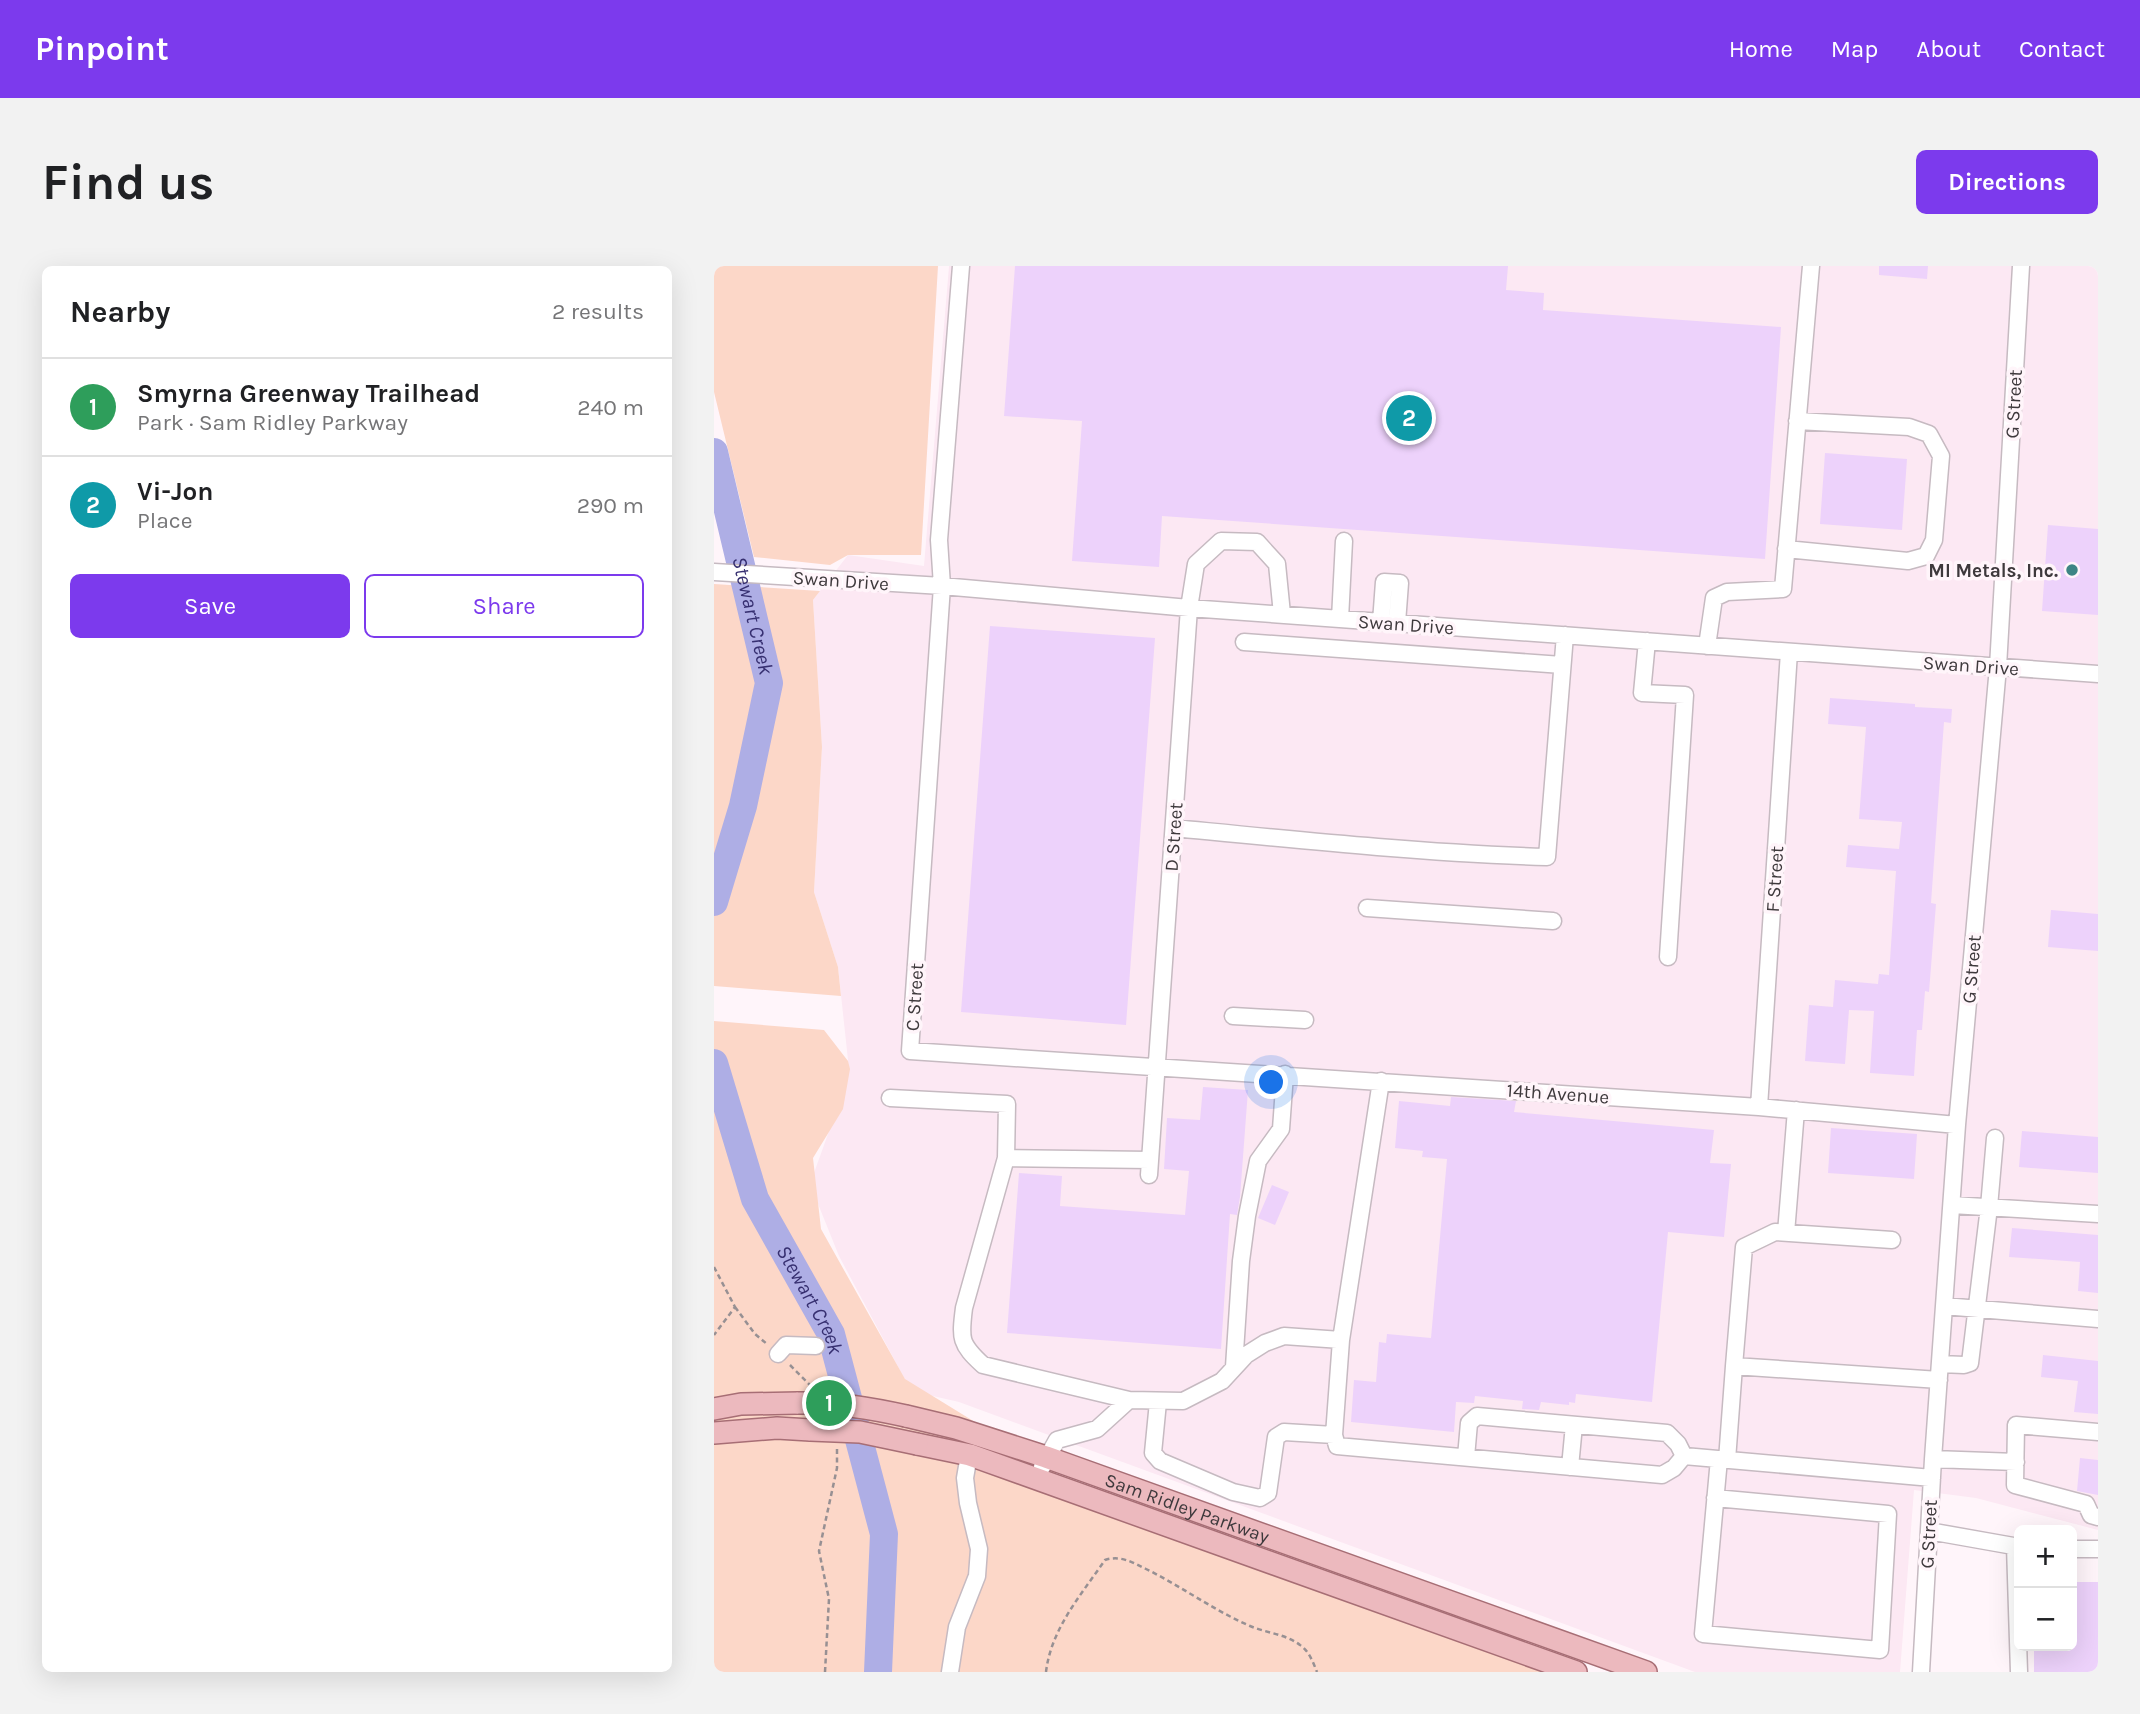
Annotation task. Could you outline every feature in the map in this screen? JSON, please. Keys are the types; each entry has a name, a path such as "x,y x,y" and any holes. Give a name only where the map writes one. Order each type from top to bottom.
{"main road":[{"name":"Sam Ridley Parkway","path":"714,1409 740,1404 817,1403 884,1411 956,1428 1046,1457 1646,1672"},
{"name":"Sam Ridley Parkway","path":"714,1433 776,1428 860,1432 969,1455 1576,1672"}],"street":[{"path":"942,586 939,540 961,266"},
{"path":"1707,646 1714,598 1727,592 1783,589 1811,266"},
{"name":"G Street","path":"1921,1672 1931,1478 1957,1125 1998,667 2021,266"},
{"path":"1786,549 1908,561 1926,556 1934,540 1941,456 1929,435 1909,427 1797,421"},
{"name":"D Street","path":"1157,1066 1189,608 1196,564 1221,541 1257,542 1277,564 1282,614"},
{"path":"1340,619 1344,541"},
{"name":"Swan Drive","path":"714,572 942,586 1189,608 2098,674"},
{"name":"C Street","path":"942,586 910,1051 1157,1066"},
{"path":"1174,828 1353,845 1547,857 1565,635"},
{"path":"1647,641 1642,692 1685,695 1668,957"},
{"path":"1244,642 1562,665"},
{"name":"F Street","path":"1759,1107 1789,652"},
{"path":"1367,908 1553,921"},
{"path":"1233,1016 1305,1020"},
{"path":"1006,1158 1150,1168 1157,1066"},
{"name":"14th Avenue","path":"1157,1066 1759,1107 1957,1125"},
{"path":"1234,1367 1241,1261 1247,1216 1258,1161 1281,1129 1285,1074"},
{"path":"1381,1081 1341,1340 1334,1435 1337,1446 1662,1475 1674,1468 1684,1456"},
{"path":"890,1098 1007,1104 1006,1158 964,1308 961,1331 966,1350 983,1366 1129,1399 1183,1401 1222,1381 1246,1355 1265,1343 1284,1336 1341,1340"},
{"path":"1786,1233 1796,1110"},
{"path":"1734,1366 1939,1372 1970,1363 1995,1138"},
{"path":"1952,1205 2098,1214"},
{"path":"1715,1498 1888,1514 1880,1650 1703,1634 1715,1498 1723,1460 1734,1366 1744,1247 1775,1232 1892,1240"},
{"path":"1944,1306 2098,1319"},
{"path":"778,1354 786,1345 816,1346"},
{"path":"1037,1479 1057,1440 1097,1429 1129,1399"},
{"path":"1158,1402 1153,1453 1160,1461 1233,1492 1261,1498 1268,1493 1276,1437 1284,1432 1334,1435"},
{"path":"1466,1457 1469,1423 1477,1416 1667,1433 1678,1444 1684,1456"},
{"path":"1570,1467 1574,1425"},
{"path":"2098,1432 2016,1425 2015,1485 2086,1504 2091,1515 2098,1517"},
{"path":"950,1672 957,1627 977,1576 978,1549 965,1478 969,1455"},
{"path":"1684,1456 1931,1478"},
{"path":"1933,1459 2016,1462"},
{"path":"1929,1531 2014,1545"},
{"path":"2077,1549 2098,1549"},
{"path":"2018,1588 2019,1672"}],"path":[{"path":"714,1267 735,1307 714,1335"},
{"path":"825,1672 829,1599 819,1551 837,1468 838,1437"},
{"path":"1046,1672 1048,1653 1064,1620 1105,1560 1113,1557 1148,1570 1252,1627 1286,1637 1301,1645 1311,1657 1317,1672"}],"shaded area":[{"path":"714,266 938,266 921,555 848,555 830,565 754,557 714,392"},
{"path":"949,266 2098,266 2098,1530 1976,1498 1914,1490 1900,1672 1695,1672 959,1402 911,1391 839,1256 810,1184 828,1134 848,1060 838,967 814,892 822,747 813,600 848,555 924,566"},
{"path":"714,584 820,591 813,600 822,747 814,892 838,967 841,996 714,986"},
{"path":"714,1021 824,1030 848,1061 850,1069 843,1109 813,1158 821,1229 905,1379 1056,1472 1043,1491 1552,1672 714,1672"}],"building":[{"path":"1015,266 1508,266 1506,290 1544,293 1543,310 1781,327 1765,559 1162,516 1159,567 1072,561 1082,421 1004,416"},
{"path":"1879,266 1928,266 1927,279 1879,275"},
{"path":"1825,453 1907,459 1902,530 1820,524"},
{"name":"MI Metals, Inc.","path":"2048,525 2098,529 2098,615 2042,611"},
{"path":"990,626 1155,638 1126,1025 961,1012"},
{"path":"1830,698 1952,709 1951,723 1944,722 1931,903 1936,904 1929,992 1925,991 1922,1030 1917,1030 1914,1076 1870,1073 1874,1011 1849,1010 1845,1064 1805,1061 1809,1005 1833,1007 1835,980 1878,984 1879,974 1889,975 1896,871 1846,867 1848,845 1899,849 1902,822 1859,819 1866,727 1828,724"},
{"path":"2051,910 2098,914 2098,951 2048,947"},
{"path":"1203,1087 1248,1090 1240,1197 1237,1215 1230,1214 1221,1349 1007,1333 1019,1173 1062,1176 1060,1206 1185,1215 1189,1171 1164,1169 1167,1118 1200,1120"},
{"path":"1451,1097 1516,1101 1514,1112 1714,1130 1710,1163 1731,1164 1724,1237 1668,1232 1652,1402 1576,1394 1575,1403 1569,1402 1569,1405 1541,1402 1539,1410 1522,1409 1523,1401 1475,1396 1474,1403 1456,1402 1454,1432 1351,1422 1354,1380 1376,1382 1379,1342 1386,1343 1387,1334 1431,1338 1447,1159 1422,1157 1423,1151 1395,1148 1399,1101 1450,1106"},
{"path":"1831,1128 1917,1134 1914,1179 1828,1173"},
{"path":"2022,1131 2098,1137 2098,1173 2019,1167"},
{"path":"1272,1185 1289,1192 1275,1225 1258,1218"},
{"path":"2012,1228 2098,1235 2098,1293 2078,1291 2080,1262 2009,1257"},
{"path":"2043,1355 2098,1361 2098,1414 2074,1412 2078,1381 2041,1377"},
{"path":"2080,1458 2098,1460 2098,1495 2077,1491"},
{"path":"2077,1582 2098,1582 2098,1672 2034,1672 2034,1651 2077,1651"}],"waterway":[{"name":"Stewart Creek","path":"714,452 769,683 743,806 714,902"},
{"name":"Stewart Creek","path":"714,1063 755,1199 831,1334 884,1534 878,1672"}],"place":[{"name":"Vi-Jon","path":"1409,418"},
{"name":"MI Metals, Inc.","path":"2072,570"},
{"name":"Smyrna Greenway Trailhead","path":"829,1403"}]}
